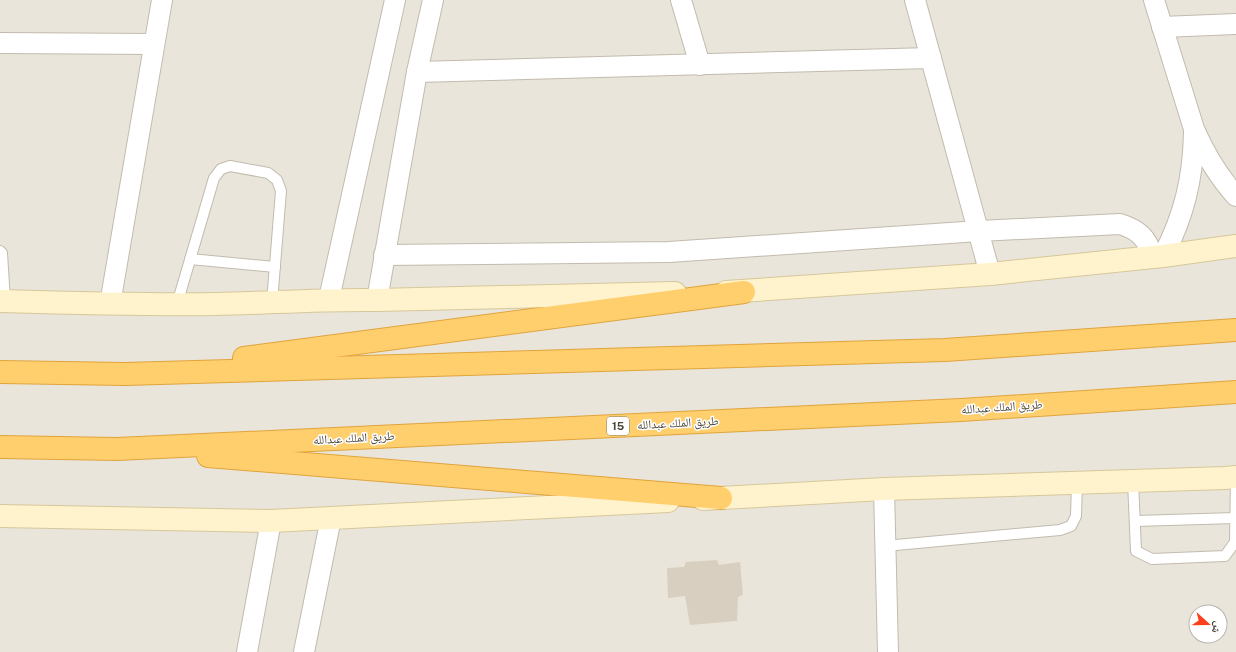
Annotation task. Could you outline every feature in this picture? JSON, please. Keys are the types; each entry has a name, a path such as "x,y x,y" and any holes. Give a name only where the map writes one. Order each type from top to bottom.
{"highway":[{"path":"125,374 744,292"},
{"path":"0,372 125,374 945,350 1236,330"},
{"name":"طريق الملك عبدالله","path":"0,447 117,449 960,410 1236,392"},
{"path":"117,449 721,498"}],"street":[{"path":"110,304 162,0"},
{"path":"329,299 395,0"},
{"path":"377,300 417,72 433,0"},
{"path":"681,0 700,64"},
{"path":"915,0 990,274"},
{"path":"1154,0 1194,129 1203,150 1214,169 1236,196"},
{"path":"1162,27 1236,24"},
{"path":"0,42 154,44"},
{"path":"417,72 931,58"},
{"path":"1158,257 1172,238 1186,201 1192,172 1194,129"},
{"path":"384,254 669,252 978,231 1120,224 1130,227 1140,233 1158,257"},
{"path":"3,301 177,304 329,299 377,300 744,292 990,274 1158,257 1236,246"},
{"path":"0,516 271,521 884,489 1236,477"},
{"path":"884,489 888,652"},
{"path":"304,652 331,518"},
{"path":"247,652 271,521"}],"lane":[{"path":"177,304 214,178 221,169 230,166 268,173 277,180 281,191 272,302"},
{"path":"0,251 2,253 3,301"},
{"path":"190,259 275,267"},
{"path":"1133,481 1136,551 1152,559 1225,556 1234,542 1236,477"},
{"path":"885,546 1060,530 1071,526 1076,516 1077,483"},
{"path":"1135,521 1235,518"}],"shaded area":[{"path":"0,0 1236,0 1236,652 0,652"}],"building":[{"path":"717,560 719,565 740,562 743,595 738,597 737,621 690,625 685,596 668,598 667,568 684,567 686,562"}]}
